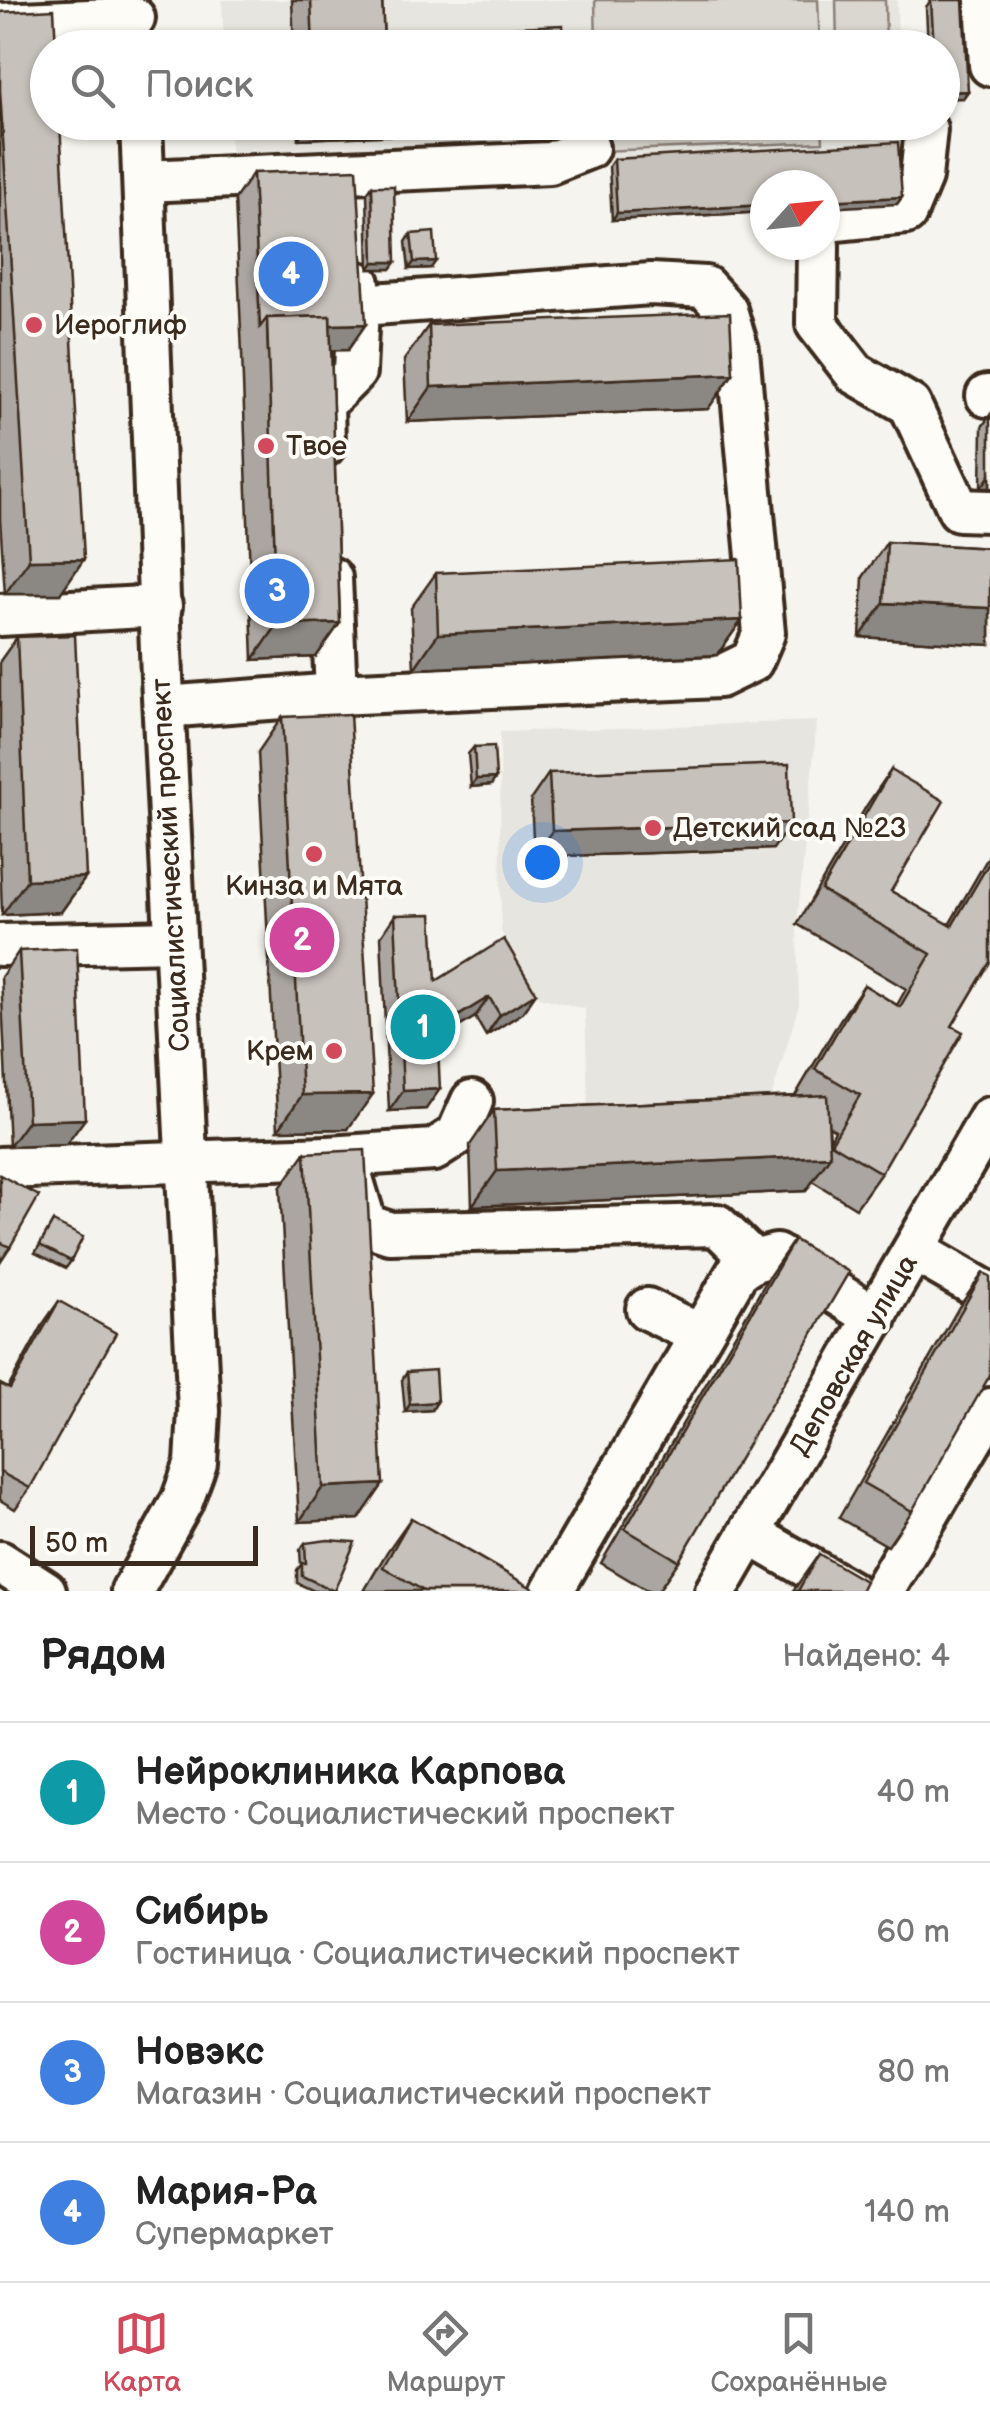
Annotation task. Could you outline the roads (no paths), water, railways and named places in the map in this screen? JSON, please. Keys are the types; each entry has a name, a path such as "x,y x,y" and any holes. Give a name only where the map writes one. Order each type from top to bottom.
{"street":[{"path":"986,0 990,65"},
{"path":"0,24 134,22"},
{"name":"Социалистический проспект","path":"132,1591 182,1501 196,1463 199,1411 164,707 142,140"},
{"path":"840,220 906,213 920,176 925,140"},
{"path":"144,182 355,210 550,163 588,148"},
{"path":"326,482 322,404 355,372 360,305 355,210"},
{"path":"818,260 817,324 855,373 910,405 958,510 990,511"},
{"path":"164,707 336,694 719,677 752,661 764,633 738,350 726,310 705,287 651,284 360,305"},
{"path":"329,540 336,694"},
{"path":"0,616 161,606"},
{"path":"0,945 175,941"},
{"path":"0,1168 434,1150 457,1135 472,1101"},
{"name":"Деповская улица","path":"716,1591 990,1118"},
{"path":"329,1157 352,1178 367,1244 390,1233 717,1225 754,1261"},
{"path":"914,1252 990,1294"},
{"path":"552,1591 738,1271 754,1261 776,1256 876,1318"},
{"path":"648,1309 700,1335"},
{"path":"883,1591 990,1410"},
{"path":"750,1534 850,1591"},
{"path":"0,1562 45,1591"}],"place":[{"name":"Мария-Ра","path":"291,274"},
{"name":"Иероглиф","path":"34,325"},
{"name":"Твое","path":"266,446"},
{"name":"Новэкс","path":"277,591"},
{"name":"Детский сад №23","path":"653,828"},
{"name":"Кинза и Мята","path":"314,854"},
{"name":"Сибирь","path":"302,940"},
{"name":"Нейроклиника Карпова","path":"423,1027"},
{"name":"Крем","path":"334,1051"}]}
